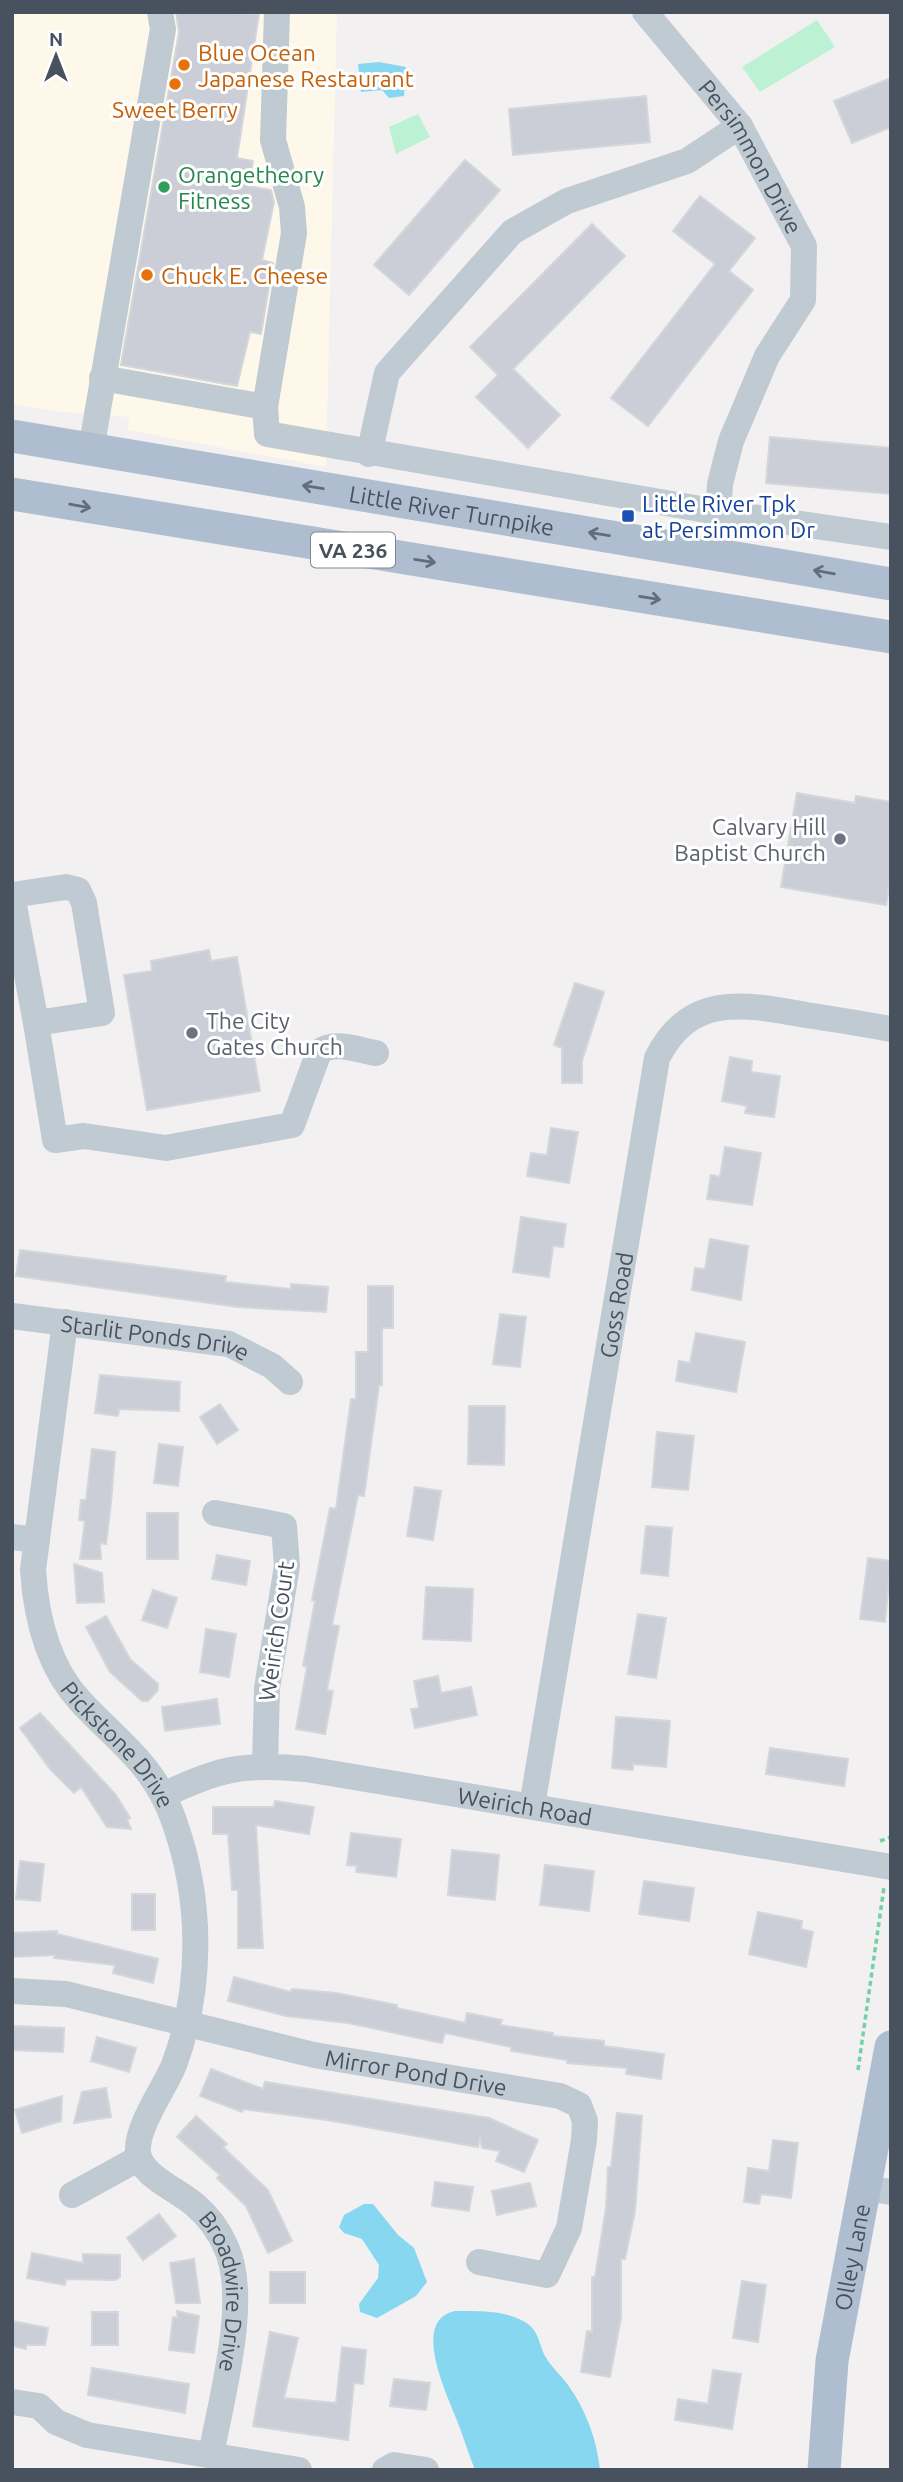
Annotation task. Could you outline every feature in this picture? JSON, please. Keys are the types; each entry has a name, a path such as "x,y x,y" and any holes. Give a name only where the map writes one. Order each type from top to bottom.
{"main road":[{"name":"Little River Turnpike","path":"12,436 891,584"},
{"name":"VA 236","path":"12,494 891,637"},
{"name":"Olley Lane","path":"824,2470 832,2361 878,2190 891,2047"}],"street":[{"path":"91,450 163,29 159,12"},
{"path":"277,12 273,139 276,160 292,207 294,233 265,407 267,434 369,454 718,512 891,537"},
{"name":"Persimmon Drive","path":"645,12 740,126 804,246 803,300 767,356 731,441 720,484 716,554"},
{"path":"369,454 387,373 512,232 567,201 687,160 740,126"},
{"path":"102,378 265,407"},
{"path":"36,1023 102,1013 84,904 78,890 66,887 12,895 55,1140 84,1136 113,1138 166,1148 292,1125 319,1052 325,1047 336,1046 376,1053"},
{"name":"Goss Road","path":"532,1806 657,1058 674,1031 691,1017 727,1005 778,1010 891,1029"},
{"name":"Starlit Ponds Drive","path":"12,1316 229,1344 272,1366 289,1382"},
{"name":"Pickstone Drive","path":"65,1322 25,1538 43,1635 54,1663 80,1701 146,1766 164,1795 186,1860 195,1920 193,1988 174,2064 140,2135 139,2158"},
{"name":"Weirich Court","path":"215,1513 284,1526 287,1566 267,1688 265,1765"},
{"name":"Weirich Road","path":"164,1795 204,1776 265,1765 532,1806 891,1867"},
{"name":"Mirror Pond Drive","path":"12,1991 65,1994 314,2055 560,2096 579,2105 585,2120 584,2140 569,2228 547,2275 480,2262"},
{"path":"72,2195 139,2158"},
{"name":"Broadwire Drive","path":"139,2158 152,2174 182,2194 207,2216 222,2239 232,2263 236,2304 211,2455"},
{"path":"12,2402 38,2406 57,2422 87,2435 299,2470"},
{"path":"385,2470 394,2465 426,2470"}],"path":[{"path":"891,1837 891,1844"}],"shaded area":[{"path":"12,12 337,12 326,467 127,430 129,417 53,411 12,404"}],"green space":[{"path":"817,20 835,47 760,92 742,67"},
{"path":"418,114 430,137 396,154 389,127"}],"water":[{"path":"379,62 406,67 404,96 389,98 382,90 361,92 358,64"},
{"path":"364,2204 373,2204 398,2235 414,2248 427,2282 416,2296 377,2318 360,2312 359,2304 378,2278 379,2265 362,2239 344,2233 339,2227 344,2215"},
{"path":"455,2311 507,2315 532,2328 547,2360 568,2385 585,2415 600,2470 475,2470 435,2358 435,2328 442,2317"}],"building":[{"path":"176,12 259,14 237,158 253,161 249,186 271,190 274,202 262,260 273,263 261,334 250,332 237,386 121,365 179,32"},
{"path":"891,78 891,127 852,143 834,101"},
{"path":"646,96 650,142 513,155 509,109"},
{"path":"465,160 500,190 409,295 374,265"},
{"path":"700,196 755,238 729,271 753,290 648,426 611,398 715,264 673,231"},
{"path":"592,224 625,256 513,369 560,415 528,448 476,397 498,375 470,347"},
{"path":"770,437 891,448 891,494 766,483"},
{"name":"Calvary Hill Baptist Church","path":"797,793 855,803 856,796 891,802 891,875 886,905 781,887"},
{"name":"The City Gates Church","path":"209,950 211,961 237,957 260,1091 147,1110 124,975 152,971 151,961"},
{"path":"575,983 604,992 582,1061 582,1083 562,1083 562,1048 554,1045"},
{"path":"730,1057 752,1061 751,1072 780,1076 774,1117 745,1113 747,1106 722,1101"},
{"path":"551,1128 578,1132 569,1183 527,1176 531,1153 547,1155"},
{"path":"725,1147 761,1153 752,1205 707,1199 711,1175 720,1177"},
{"path":"521,1217 566,1224 563,1247 553,1246 549,1277 513,1272"},
{"path":"710,1239 748,1246 741,1300 692,1290 695,1268 705,1269"},
{"path":"20,1250 226,1276 225,1282 291,1289 291,1284 328,1287 326,1312 238,1307 16,1276"},
{"path":"368,1286 393,1286 393,1328 382,1328 382,1385 379,1385 364,1496 358,1495 332,1625 339,1626 327,1690 333,1691 325,1734 296,1729 307,1667 303,1666 315,1601 312,1600 330,1508 336,1509 351,1399 356,1399 356,1352 368,1352"},
{"path":"500,1314 526,1317 520,1367 493,1364"},
{"path":"696,1333 745,1342 736,1392 676,1381 679,1361 690,1363"},
{"path":"100,1375 180,1382 179,1411 119,1409 118,1416 95,1413"},
{"path":"220,1404 238,1430 217,1444 200,1417"},
{"path":"469,1406 505,1406 504,1465 468,1464"},
{"path":"657,1432 694,1436 688,1490 652,1487"},
{"path":"159,1444 183,1447 178,1486 154,1483"},
{"path":"92,1449 115,1452 111,1503 106,1544 100,1543 101,1559 80,1559 85,1521 79,1520 81,1500 86,1500"},
{"path":"415,1487 441,1491 433,1540 407,1536"},
{"path":"147,1513 178,1513 178,1559 147,1559"},
{"path":"646,1526 672,1528 668,1576 641,1573"},
{"path":"217,1555 250,1561 246,1585 212,1579"},
{"path":"868,1558 891,1561 885,1622 860,1619"},
{"path":"74,1564 102,1573 104,1602 77,1603"},
{"path":"426,1587 473,1589 471,1641 423,1639"},
{"path":"153,1590 177,1598 167,1628 142,1620"},
{"path":"638,1614 666,1618 656,1678 628,1674"},
{"path":"106,1616 130,1659 158,1684 158,1690 148,1701 142,1701 110,1672 86,1627"},
{"path":"206,1629 236,1634 229,1677 200,1672"},
{"path":"438,1676 441,1693 471,1687 477,1715 415,1728 411,1709 419,1708 414,1681"},
{"path":"217,1699 220,1724 165,1731 162,1707"},
{"path":"40,1713 116,1795 130,1818 127,1820 131,1829 107,1827 81,1787 74,1793 50,1769 20,1728"},
{"path":"616,1717 670,1721 666,1767 633,1764 633,1770 612,1768"},
{"path":"770,1748 848,1759 844,1786 766,1774"},
{"path":"275,1801 314,1807 309,1834 256,1825 263,1948 238,1948 238,1890 232,1890 228,1834 213,1834 213,1807 274,1807"},
{"path":"351,1833 401,1839 396,1877 356,1872 357,1866 347,1865"},
{"path":"452,1850 499,1855 495,1900 448,1895"},
{"path":"20,1861 44,1864 40,1901 16,1899"},
{"path":"545,1865 594,1871 589,1911 540,1905"},
{"path":"644,1881 694,1888 689,1921 639,1914"},
{"path":"132,1894 155,1894 155,1930 132,1930"},
{"path":"758,1912 802,1921 801,1929 813,1932 806,1967 749,1954"},
{"path":"57,1931 57,1934 158,1959 153,1983 113,1973 115,1965 54,1958 55,1955 12,1957 12,1933"},
{"path":"234,1977 291,1992 292,1989 336,1993 397,2005 397,2008 465,2023 467,2013 502,2020 500,2025 553,2033 553,2036 604,2041 604,2046 664,2054 661,2079 626,2074 627,2068 567,2063 567,2060 511,2051 511,2047 445,2033 442,2043 348,2023 286,2016 228,2001"},
{"path":"12,2026 64,2028 63,2052 12,2050"},
{"path":"97,2037 136,2048 129,2072 91,2061"},
{"path":"211,2069 263,2089 265,2082 489,2118 538,2140 524,2172 496,2161 500,2151 482,2148 480,2136 478,2147 327,2120 243,2109 242,2112 200,2096"},
{"path":"106,2088 111,2117 74,2123 82,2092"},
{"path":"62,2096 61,2121 22,2133 15,2110"},
{"path":"617,2113 642,2116 635,2211 625,2259 621,2259 621,2318 610,2377 581,2372 587,2331 592,2332 592,2277 595,2277 606,2208 608,2167 611,2167"},
{"path":"196,2116 227,2144 223,2147 268,2190 292,2241 268,2253 246,2206 217,2178 220,2175 177,2137"},
{"path":"773,2140 798,2143 791,2198 761,2194 759,2204 744,2202 748,2168 769,2171"},
{"path":"435,2182 473,2187 469,2211 432,2206"},
{"path":"530,2183 536,2206 497,2215 492,2191"},
{"path":"159,2214 176,2236 143,2260 127,2238"},
{"path":"32,2253 83,2263 83,2254 120,2255 120,2277 115,2280 66,2279 65,2285 27,2278"},
{"path":"194,2259 200,2303 176,2303 170,2263"},
{"path":"270,2272 305,2272 305,2303 270,2303"},
{"path":"742,2281 766,2285 758,2342 733,2338"},
{"path":"177,2311 199,2316 194,2353 169,2350 173,2317 178,2318"},
{"path":"92,2312 118,2312 118,2345 92,2345"},
{"path":"12,2321 48,2328 45,2345 26,2345 26,2349 12,2346"},
{"path":"270,2332 298,2338 284,2398 336,2403 342,2347 366,2350 363,2384 354,2383 348,2440 253,2426"},
{"path":"92,2368 189,2384 185,2413 88,2395"},
{"path":"713,2370 741,2374 732,2429 675,2420 678,2399 708,2404"},
{"path":"394,2379 430,2383 426,2410 390,2406"}],"place":[{"name":"Blue Ocean Japanese Restaurant","path":"184,65"},
{"name":"Sweet Berry","path":"175,84"},
{"name":"Orangetheory Fitness","path":"164,187"},
{"name":"Chuck E. Cheese","path":"147,275"},
{"name":"Little River Tpk at Persimmon Dr","path":"628,516"},
{"name":"Calvary Hill Baptist Church","path":"840,839"},
{"name":"The City Gates Church","path":"192,1033"}]}
